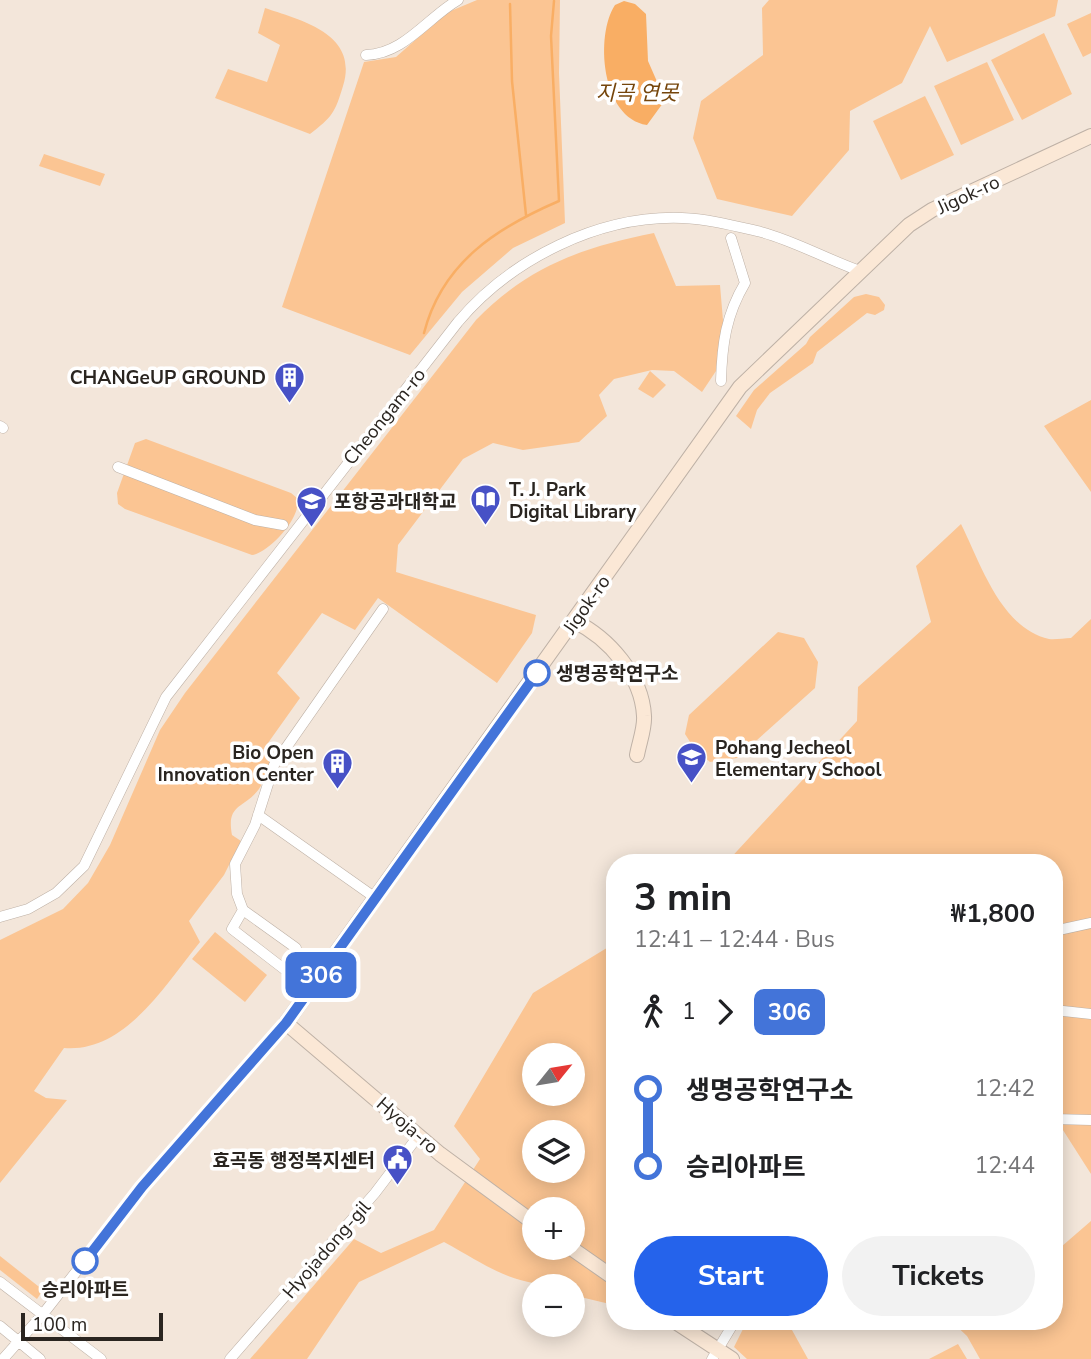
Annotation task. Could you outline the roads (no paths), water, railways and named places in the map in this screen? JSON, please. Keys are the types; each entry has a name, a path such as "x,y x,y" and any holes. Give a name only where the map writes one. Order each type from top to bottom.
{"street":[{"path":"366,55 397,48 436,14 458,0"},
{"name":"Jigok-ro","path":"3,1359 43,1314 142,1187 286,1023 740,387 900,232 932,210 1091,135"},
{"name":"Cheongam-ro","path":"2,916 28,909 56,893 84,866 166,697 458,322 492,287 531,260 574,239 624,224 671,218 713,221 764,233 860,271"},
{"path":"721,381 722,347 731,307 745,283 731,239"},
{"path":"118,467 255,520 283,525"},
{"path":"243,910 232,929 284,969 294,958 296,948 243,910 237,894 235,864 258,815 281,751 383,609"},
{"path":"574,621 607,643 632,674 644,716 637,755"},
{"path":"258,815 377,899"},
{"path":"1063,929 1091,923"},
{"path":"1063,1011 1091,1014"},
{"name":"Hyoja-ro","path":"286,1023 440,1154 522,1214"},
{"path":"1063,1119 1091,1120"},
{"name":"Hyojadong-gil","path":"230,1359 375,1193 419,1135"},
{"path":"585,1258 606,1272"},
{"path":"0,1282 101,1359"},
{"path":"0,1326 40,1359"},
{"path":"685,1330 716,1354 732,1359"},
{"path":"716,1354 730,1330"}],"water":[{"name":"지곡 연못","path":"624,1 635,4 646,14 648,61 662,93 663,103 647,125 632,119 620,108 611,92 606,74 605,35 609,18 615,5"}],"waterway":[{"path":"424,333 432,308 444,287 475,251 514,223 559,201 551,36 554,1"},
{"path":"510,4 512,81 526,215"}],"place":[{"name":"CHANGeUP GROUND","path":"289,404"},
{"name":"T. J. Park Digital Library","path":"486,527"},
{"name":"포항공과대학교","path":"311,528"},
{"name":"생명공학연구소","path":"537,673"},
{"name":"Pohang Jecheol Elementary School","path":"692,785"},
{"name":"Bio Open Innovation Center","path":"337,790"},
{"name":"효곡동 행정복지센터","path":"398,1187"},
{"name":"승리아파트","path":"85,1261"}]}
